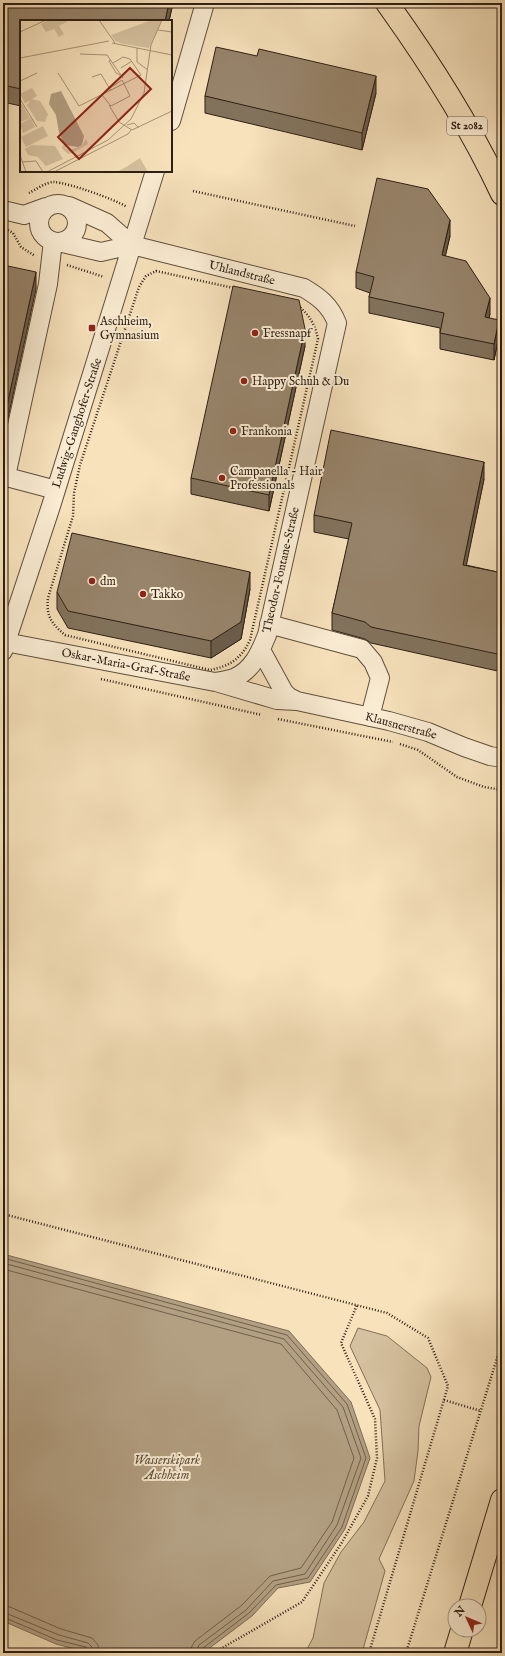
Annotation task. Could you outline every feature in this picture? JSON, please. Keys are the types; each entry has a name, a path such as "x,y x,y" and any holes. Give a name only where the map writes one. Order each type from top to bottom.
{"main road":[{"name":"St 2082","path":"387,3 427,61 464,121 502,194"},
{"path":"472,1598 502,1500"},
{"path":"455,1653 460,1638"}],"street":[{"path":"173,116 205,3"},
{"name":"Ludwig-Ganghofer-Straße","path":"4,647 56,490 155,172"},
{"name":"Uhlandstraße","path":"24,215 57,203 69,206 107,223 132,246"},
{"path":"3,210 24,215 51,239 67,240 75,233 77,228 76,214 69,206"},
{"path":"46,207 39,220 51,239 48,284 4,476 56,490"},
{"name":"Uhlandstraße","path":"51,239 101,252 132,246 304,288 320,298 327,305 337,323"},
{"name":"Theodor-Fontane-Straße","path":"245,671 257,658 269,624 337,323"},
{"path":"269,624 362,649 373,662 380,678 370,717"},
{"name":"Oskar-Maria-Graf-Straße","path":"4,647 215,682 234,678 245,671"},
{"name":"Klausnerstraße","path":"261,650 284,692 289,697 297,701"},
{"name":"Klausnerstraße","path":"215,682 277,700 297,701 370,717 428,732 464,747 490,756 502,758"}],"path":[{"path":"194,191 355,226"},
{"path":"156,271 293,301 305,312 315,325 318,339 250,640 245,651 237,659 223,667 210,670 65,635 55,626 47,610 48,598 73,516 74,493 80,465 139,287 146,276 156,271"},
{"path":"96,678 266,716"},
{"path":"274,718 396,742 418,750 457,776 484,787 502,790"},
{"path":"3,1214 387,1313 428,1338 448,1386 369,1653"},
{"path":"215,1652 302,1602 341,1544 368,1496 377,1458 375,1419 341,1343 357,1305"},
{"path":"406,1653 502,1342"},
{"path":"444,1400 481,1411"}],"shaded area":[{"path":"358,1328 387,1336 427,1368 431,1377 419,1426 418,1451 414,1481 379,1559 385,1571 362,1653 305,1653 313,1638 324,1583 341,1552 364,1522 385,1481 380,1410 350,1346"}],"water":[{"name":"Wasserskipark Aschheim","path":"3,1254 289,1331 351,1402 370,1458 345,1529 310,1582 278,1588 252,1616 203,1653 91,1653 56,1644 3,1621"}],"building":[{"path":"3,3 169,3 165,20 20,20 20,89 3,85"},
{"path":"216,47 257,56 259,49 376,76 362,133 205,96"},
{"path":"377,178 428,189 450,220 442,255 466,261 490,298 485,317 499,320 494,344 440,333 444,313 369,297 374,277 356,272"},
{"path":"3,265 36,272 3,424"},
{"path":"233,286 299,300 305,329 269,495 191,478"},
{"path":"331,430 484,462 463,565 502,573 502,655 371,627 365,622 332,613 352,523 314,515"},
{"path":"72,533 250,572 241,622 211,641 68,611 57,592"}],"place":[{"name":"Aschheim, Gymnasium","path":"92,328"},
{"name":"Fressnapf","path":"255,333"},
{"name":"Happy Schuh & Du","path":"244,381"},
{"name":"Frankonia","path":"233,431"},
{"name":"Campanella - Hair Professionals","path":"222,478"},
{"name":"dm","path":"92,581"},
{"name":"Takko","path":"143,594"}]}
